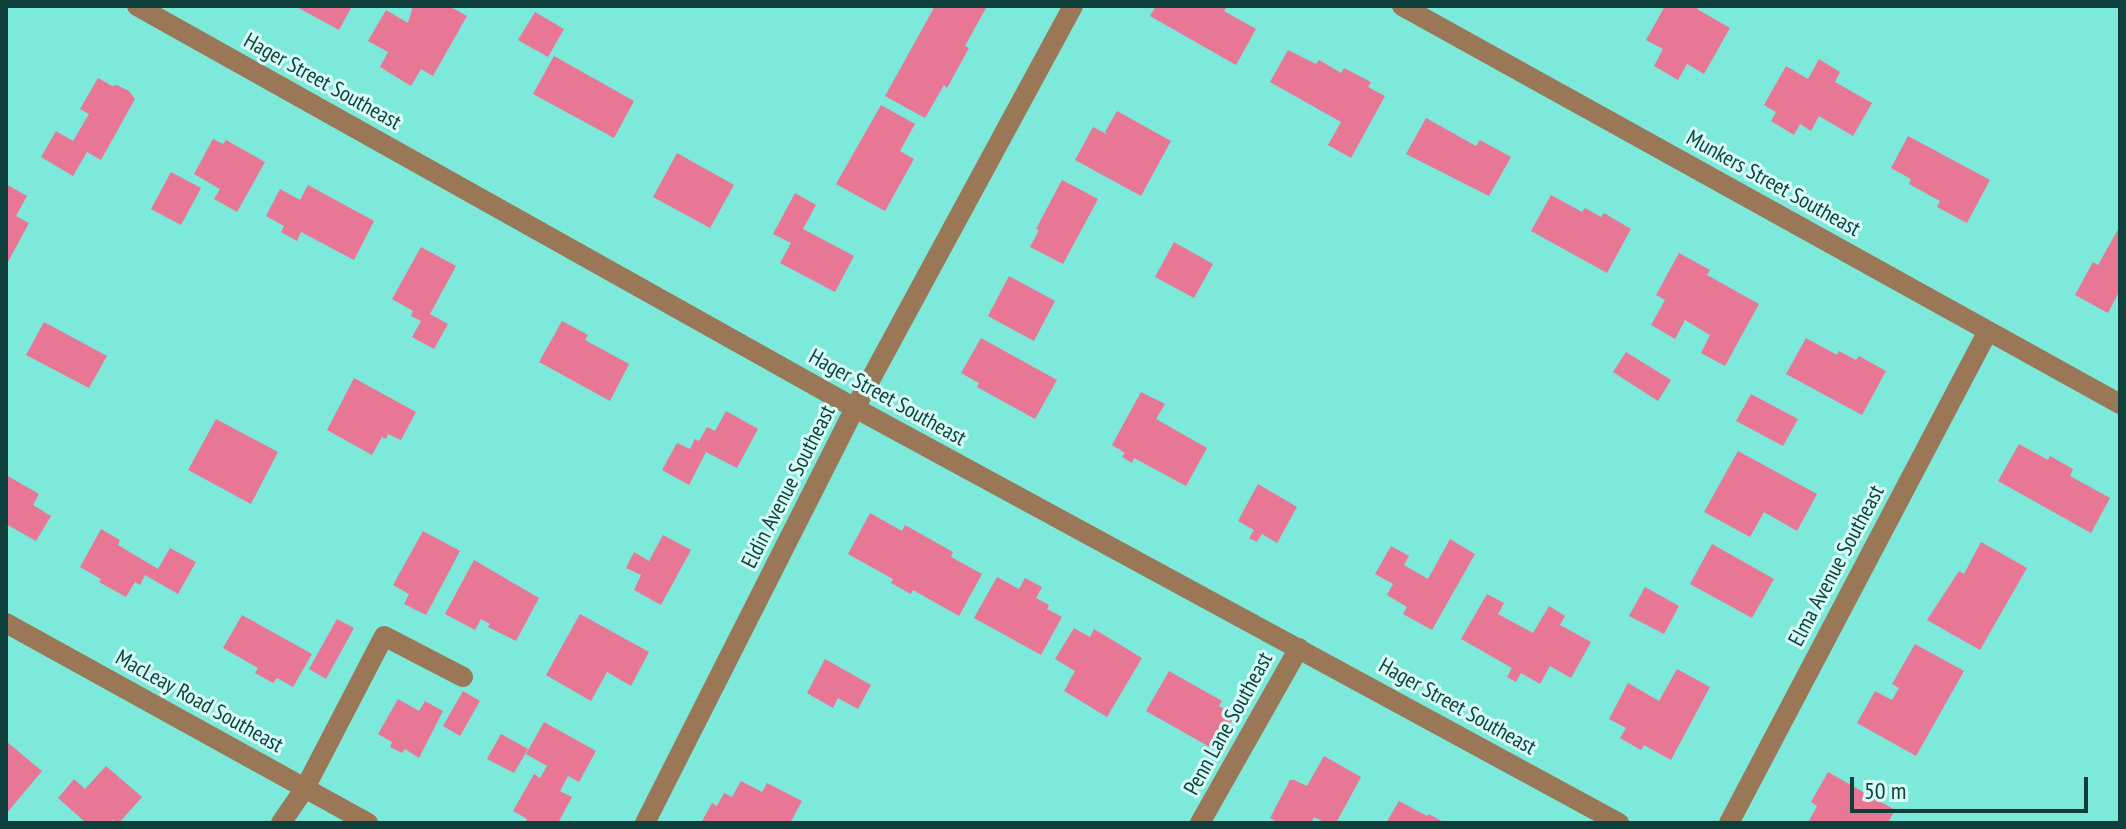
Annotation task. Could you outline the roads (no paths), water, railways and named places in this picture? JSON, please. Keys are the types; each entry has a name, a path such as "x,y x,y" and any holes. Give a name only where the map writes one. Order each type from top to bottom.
{"street":[{"name":"Hager Street Southeast","path":"137,6 855,408 1619,823"},
{"name":"Eldin Avenue Southeast","path":"645,823 855,408 1073,6"},
{"name":"Munkers Street Southeast","path":"1402,6 2120,404"},
{"name":"Elma Avenue Southeast","path":"1729,823 1988,331"},
{"name":"MacLeay Road Southeast","path":"6,623 368,823"},
{"path":"281,823 305,788 384,636 463,677"},
{"name":"Penn Lane Southeast","path":"1200,823 1299,648"}]}
